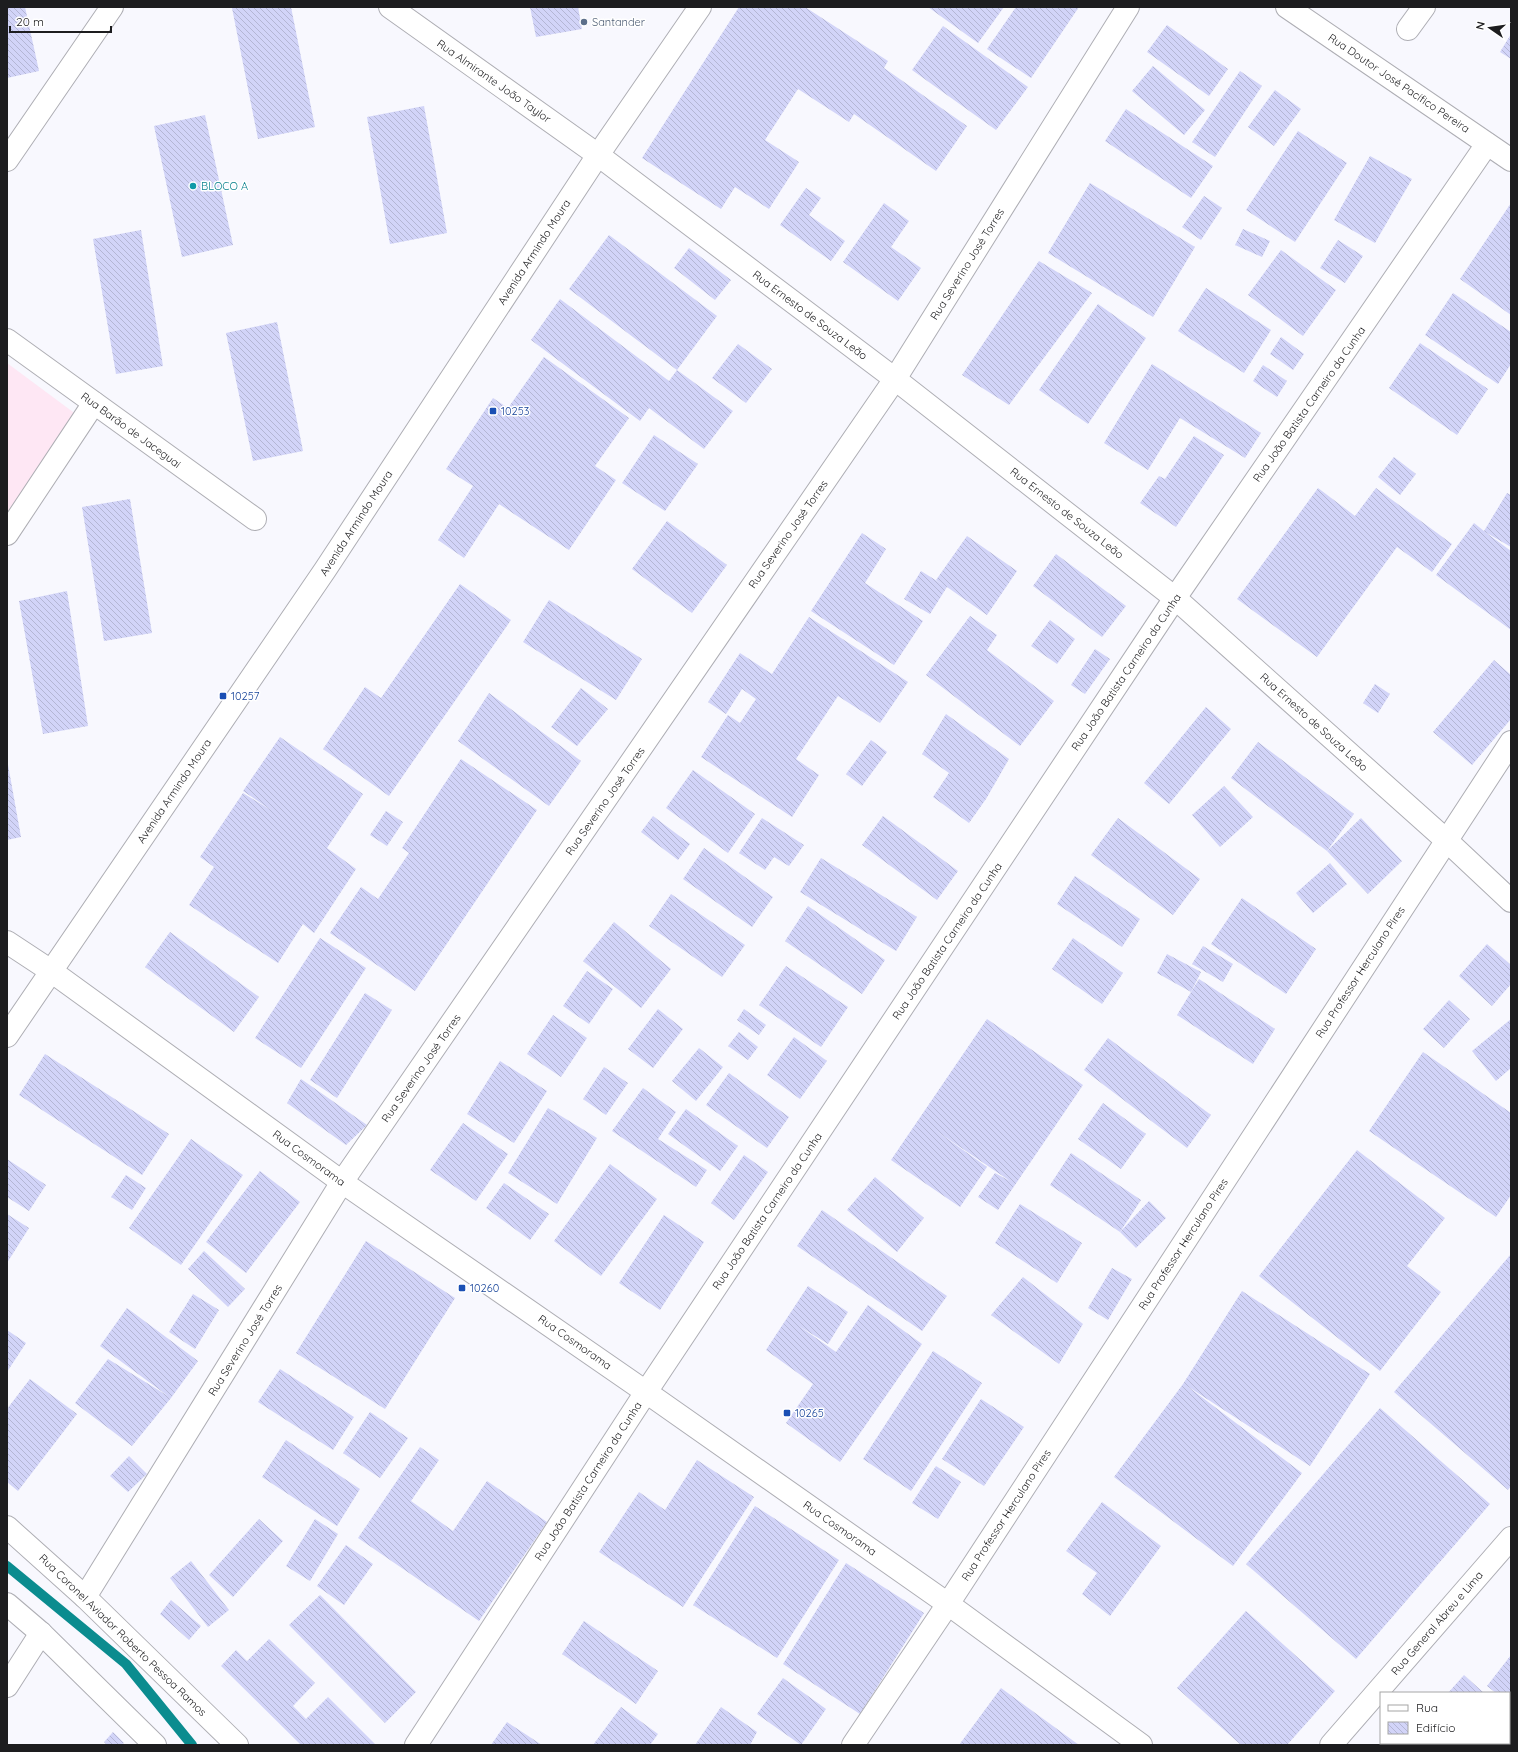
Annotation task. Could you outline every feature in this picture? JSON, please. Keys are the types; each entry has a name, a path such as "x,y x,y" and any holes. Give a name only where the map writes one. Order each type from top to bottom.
{"street":[{"path":"7,160 112,7"},
{"name":"Rua Almirante João Taylor","path":"390,7 598,155"},
{"name":"Avenida Armindo Moura","path":"7,1036 325,570 598,155 700,7"},
{"name":"Rua Severino José Torres","path":"85,1597 342,1182 895,378 1128,7"},
{"name":"Rua Doutor José Pacífico Pereira","path":"1287,7 1511,160"},
{"path":"1408,29 1424,7"},
{"name":"Rua João Batista Carneiro da Cunha","path":"416,1745 646,1392 1175,598 1487,144"},
{"name":"Rua Ernesto de Souza Leão","path":"598,155 895,378 1175,598 1446,840 1511,901"},
{"name":"Rua Barão de Jaceguai","path":"7,340 255,519"},
{"path":"7,534 94,404"},
{"name":"Rua Professor Herculano Pires","path":"853,1745 948,1604 1511,742"},
{"name":"Rua Cosmorama","path":"7,942 51,971 342,1182 646,1392 948,1604 1141,1745"},
{"name":"Rua Coronel Aviador Roberto Pessoa Ramos","path":"7,1527 85,1597 237,1745"},
{"name":"Rua General Abreu e Lima","path":"1331,1745 1511,1538"},
{"path":"7,1604 41,1633 155,1745"},
{"path":"7,1686 41,1633"}],"shaded area":[{"path":"7,363 77,415 7,519"}],"building":[{"path":"7,7 25,7 39,71 7,78"},
{"path":"291,7 315,127 258,139 232,8"},
{"path":"530,7 578,7 582,29 536,37"},
{"path":"739,7 805,7 888,61 884,68 967,126 936,171 854,114 849,122 798,89 765,140 799,162 769,209 735,187 721,209 642,158"},
{"path":"928,7 1004,7 978,43"},
{"path":"1016,7 1079,7 1031,78 987,49"},
{"path":"1167,25 1228,69 1209,96 1147,52"},
{"path":"943,26 1028,87 996,130 912,70"},
{"path":"1511,34 1511,59 1500,52"},
{"path":"1153,66 1205,110 1184,135 1132,91"},
{"path":"1240,71 1262,86 1215,157 1192,142"},
{"path":"1275,90 1301,109 1274,146 1248,127"},
{"path":"424,106 447,233 390,244 367,117"},
{"path":"1126,109 1213,166 1191,198 1105,141"},
{"name":"BLOCO A","path":"205,115 233,245 182,257 154,126"},
{"path":"1298,131 1347,163 1295,242 1246,210"},
{"path":"1370,156 1412,179 1375,243 1334,220"},
{"path":"1090,183 1195,247 1153,317 1048,253"},
{"path":"806,188 821,198 809,215 845,241 831,261 780,225"},
{"path":"1204,196 1222,208 1201,240 1182,227"},
{"path":"884,203 909,221 891,247 921,268 898,301 843,262"},
{"path":"1511,203 1511,315 1460,279"},
{"path":"1243,229 1270,241 1262,257 1235,245"},
{"path":"141,230 163,366 116,374 93,239"},
{"path":"609,235 717,316 677,370 569,289"},
{"path":"1338,240 1363,256 1345,283 1320,268"},
{"path":"689,248 731,280 715,300 674,268"},
{"path":"1281,250 1336,290 1303,336 1248,295"},
{"path":"1039,261 1092,293 1009,405 962,375"},
{"path":"1206,288 1271,330 1244,373 1178,331"},
{"path":"1453,293 1511,332 1511,364 1498,384 1425,335"},
{"path":"560,299 669,381 677,370 733,411 704,449 649,408 640,421 531,340"},
{"path":"1098,304 1146,338 1088,424 1039,390"},
{"path":"277,322 303,451 253,461 226,333"},
{"path":"1281,337 1304,354 1293,370 1270,354"},
{"path":"1420,343 1488,389 1457,435 1389,388"},
{"path":"738,344 772,369 746,403 712,378"},
{"path":"544,357 629,418 595,466 616,480 569,550 499,504 464,558 438,540 473,486 446,469 493,398 508,408"},
{"path":"1152,364 1261,433 1245,458 1180,418 1148,470 1104,443"},
{"path":"1263,365 1287,381 1277,397 1253,381"},
{"path":"654,435 698,464 665,511 622,483"},
{"path":"1194,436 1224,455 1176,527 1140,503 1159,476 1165,479"},
{"path":"1394,457 1416,474 1400,495 1378,477"},
{"path":"1318,488 1355,516 1376,488 1452,544 1432,572 1397,547 1317,657 1237,599"},
{"path":"1507,493 1511,495 1511,547 1485,532 1511,551 1511,630 1436,575 1474,523 1484,531"},
{"path":"130,499 152,633 104,641 82,507"},
{"path":"667,521 727,565 692,613 632,569"},
{"path":"862,533 886,549 865,583 923,621 894,665 811,611"},
{"path":"967,536 1017,571 987,615 947,587 930,614 904,599 921,571 945,586 936,580"},
{"path":"1056,554 1126,606 1102,637 1033,586"},
{"path":"460,584 511,620 389,796 323,749 365,687 381,698"},
{"path":"67,591 88,726 43,734 19,601"},
{"path":"549,600 642,659 616,700 523,642"},
{"path":"970,616 997,635 987,650 1054,701 1020,746 926,675"},
{"path":"809,617 908,682 880,723 838,696 796,759 819,775 792,817 701,757 728,715 740,723 756,699 742,689 726,714 708,702 740,653 772,674"},
{"path":"1050,620 1075,639 1057,664 1031,646"},
{"path":"1095,649 1110,659 1085,694 1071,685"},
{"path":"1494,660 1511,675 1511,719 1472,765 1433,732"},
{"path":"1375,684 1390,694 1378,713 1363,703"},
{"path":"581,688 608,709 577,746 551,727"},
{"path":"489,693 581,761 549,806 458,741"},
{"path":"1206,707 1231,729 1169,804 1144,783"},
{"path":"946,714 1009,759 986,799 969,823 933,797 949,773 922,754"},
{"path":"280,737 363,794 327,848 356,869 314,933 303,924 278,963 189,905 214,867 200,857 243,793 271,810 243,791"},
{"path":"871,740 887,752 862,786 846,774"},
{"path":"1258,742 1354,814 1327,851 1231,778"},
{"path":"7,759 21,837 7,840"},
{"path":"461,759 537,810 415,991 330,933 361,887 378,899 409,853 402,848"},
{"path":"693,770 755,814 728,853 666,808"},
{"path":"1224,786 1253,817 1220,847 1192,815"},
{"path":"386,811 403,822 387,846 370,835"},
{"path":"653,816 690,844 678,860 641,832"},
{"path":"883,816 958,871 937,900 862,845"},
{"path":"762,818 804,845 789,866 774,857 765,870 739,853"},
{"path":"1118,818 1200,879 1173,915 1091,855"},
{"path":"1361,818 1402,861 1368,894 1327,851"},
{"path":"704,848 773,897 752,927 683,879"},
{"path":"821,858 917,917 896,951 800,892"},
{"path":"1330,863 1347,884 1313,913 1296,893"},
{"path":"1075,876 1140,919 1122,947 1057,904"},
{"path":"671,894 745,945 722,977 649,926"},
{"path":"1242,898 1316,949 1286,994 1211,944"},
{"path":"808,906 885,960 862,994 785,941"},
{"path":"614,922 671,969 641,1008 583,961"},
{"path":"170,932 259,997 234,1032 145,967"},
{"path":"320,938 366,968 301,1068 255,1038"},
{"path":"1073,938 1123,973 1102,1004 1052,969"},
{"path":"1487,944 1511,965 1511,984 1492,1006 1459,976"},
{"path":"1203,946 1233,964 1223,982 1192,964"},
{"path":"1167,954 1201,972 1191,992 1157,973"},
{"path":"786,966 848,1007 821,1047 759,1005"},
{"path":"587,971 613,989 589,1024 563,1006"},
{"path":"1199,979 1275,1029 1253,1064 1177,1015"},
{"path":"365,993 392,1010 337,1098 310,1080"},
{"path":"1449,1000 1470,1019 1444,1048 1423,1029"},
{"path":"658,1009 683,1029 653,1068 628,1049"},
{"path":"744,1009 766,1025 759,1035 737,1020"},
{"path":"553,1015 587,1038 561,1077 527,1054"},
{"path":"987,1019 1083,1085 998,1210 978,1197 995,1173 1010,1181 935,1130 987,1167 960,1207 891,1160"},
{"path":"1511,1019 1511,1068 1496,1081 1472,1051"},
{"path":"739,1032 758,1047 748,1060 728,1046"},
{"path":"794,1037 827,1061 800,1099 767,1075"},
{"path":"1108,1038 1211,1115 1187,1148 1084,1070"},
{"path":"699,1048 723,1067 696,1101 672,1081"},
{"path":"1423,1052 1511,1113 1511,1195 1496,1217 1369,1131"},
{"path":"45,1054 169,1134 142,1175 19,1095"},
{"path":"500,1061 547,1091 514,1143 467,1114"},
{"path":"604,1067 628,1083 606,1115 583,1099"},
{"path":"729,1073 789,1117 767,1148 706,1105"},
{"path":"301,1079 367,1125 346,1145 287,1103"},
{"path":"643,1088 676,1112 658,1139 707,1170 696,1187 612,1131"},
{"path":"1103,1103 1146,1134 1121,1169 1078,1139"},
{"path":"548,1108 597,1138 557,1204 508,1173"},
{"path":"686,1109 738,1146 720,1171 668,1134"},
{"path":"463,1123 508,1154 476,1201 430,1170"},
{"path":"191,1139 243,1175 181,1265 129,1228"},
{"path":"1357,1150 1445,1218 1407,1266 1441,1292 1380,1371 1259,1276"},
{"path":"1071,1153 1141,1200 1120,1232 1050,1185"},
{"path":"744,1155 768,1172 734,1220 711,1203"},
{"path":"7,1159 46,1185 29,1211 7,1197"},
{"path":"610,1164 657,1199 601,1276 554,1241"},
{"path":"260,1171 300,1202 246,1273 206,1242"},
{"path":"126,1175 146,1188 132,1210 111,1197"},
{"path":"875,1177 924,1218 897,1252 847,1210"},
{"path":"504,1183 549,1214 530,1240 486,1208"},
{"path":"1149,1201 1166,1218 1136,1248 1120,1232"},
{"path":"1020,1204 1082,1243 1057,1283 995,1243"},
{"path":"822,1210 947,1296 922,1331 797,1246"},
{"path":"7,1214 29,1228 7,1263"},
{"path":"664,1215 704,1242 660,1310 619,1283"},
{"path":"366,1241 455,1298 385,1409 296,1353"},
{"path":"204,1251 245,1289 228,1307 188,1269"},
{"path":"1511,1254 1511,1486 1508,1490 1394,1392"},
{"path":"1112,1268 1132,1279 1108,1320 1088,1308"},
{"path":"1023,1277 1083,1324 1059,1364 991,1315"},
{"path":"808,1286 848,1312 828,1344 799,1326 836,1352 868,1305 922,1344 840,1462 786,1423 813,1384 766,1350"},
{"path":"1242,1291 1370,1374 1310,1466 1187,1386 1302,1473 1233,1566 1114,1477 1183,1384"},
{"path":"193,1294 219,1310 195,1349 169,1332"},
{"path":"127,1308 198,1361 171,1398 132,1446 75,1403 108,1359 168,1396 100,1346"},
{"path":"7,1330 26,1343 7,1372"},
{"path":"933,1351 982,1383 911,1491 863,1459"},
{"path":"280,1369 354,1417 333,1450 258,1402"},
{"path":"30,1379 77,1414 18,1491 7,1482 7,1409"},
{"path":"981,1399 1024,1427 984,1486 942,1459"},
{"path":"1380,1408 1490,1504 1356,1659 1246,1564"},
{"path":"370,1412 408,1438 380,1478 343,1453"},
{"path":"286,1440 360,1489 337,1526 262,1477"},
{"path":"420,1447 439,1460 411,1501 453,1531 487,1481 547,1522 479,1621 358,1538"},
{"path":"129,1456 147,1474 128,1492 110,1476"},
{"path":"697,1460 754,1497 683,1607 599,1552 639,1492 665,1510"},
{"path":"936,1466 961,1482 938,1519 912,1503"},
{"path":"1102,1502 1161,1546 1110,1616 1082,1594 1097,1573 1066,1551"},
{"path":"755,1506 839,1560 777,1658 693,1605"},
{"path":"259,1519 283,1541 233,1597 209,1575"},
{"path":"315,1519 338,1534 310,1581 286,1566"},
{"path":"346,1545 373,1564 344,1605 317,1586"},
{"path":"191,1561 229,1610 208,1627 170,1578"},
{"path":"846,1563 924,1613 860,1714 783,1664"},
{"path":"320,1595 416,1692 385,1723 289,1625"},
{"path":"171,1600 201,1626 189,1640 160,1614"},
{"path":"1246,1611 1335,1691 1287,1745 1241,1745 1177,1688"},
{"path":"584,1621 658,1671 636,1704 562,1654"},
{"path":"269,1639 315,1683 293,1706 306,1719 328,1697 376,1745 301,1745 221,1666 236,1650 247,1661"},
{"path":"1511,1655 1511,1705 1510,1692 1495,1692 1487,1686"},
{"path":"1464,1675 1483,1692 1449,1692"},
{"path":"783,1678 826,1709 801,1745 757,1714"},
{"path":"1001,1688 1079,1745 959,1745"},
{"path":"621,1707 658,1734 650,1745 593,1745"},
{"path":"721,1707 757,1732 750,1745 695,1745"},
{"path":"1510,1717 1511,1718 1511,1745 1401,1745 1510,1744"},
{"path":"507,1722 542,1745 491,1745"},
{"path":"113,1732 124,1743 121,1745 107,1745 104,1742"}],"waterway":[{"path":"7,1566 126,1664 192,1745"}],"place":[{"name":"Santander","path":"584,22"},
{"name":"BLOCO A","path":"193,186"},
{"name":"10253","path":"493,411"},
{"name":"10257","path":"223,696"},
{"name":"10260","path":"462,1288"},
{"name":"10265","path":"787,1413"}]}
